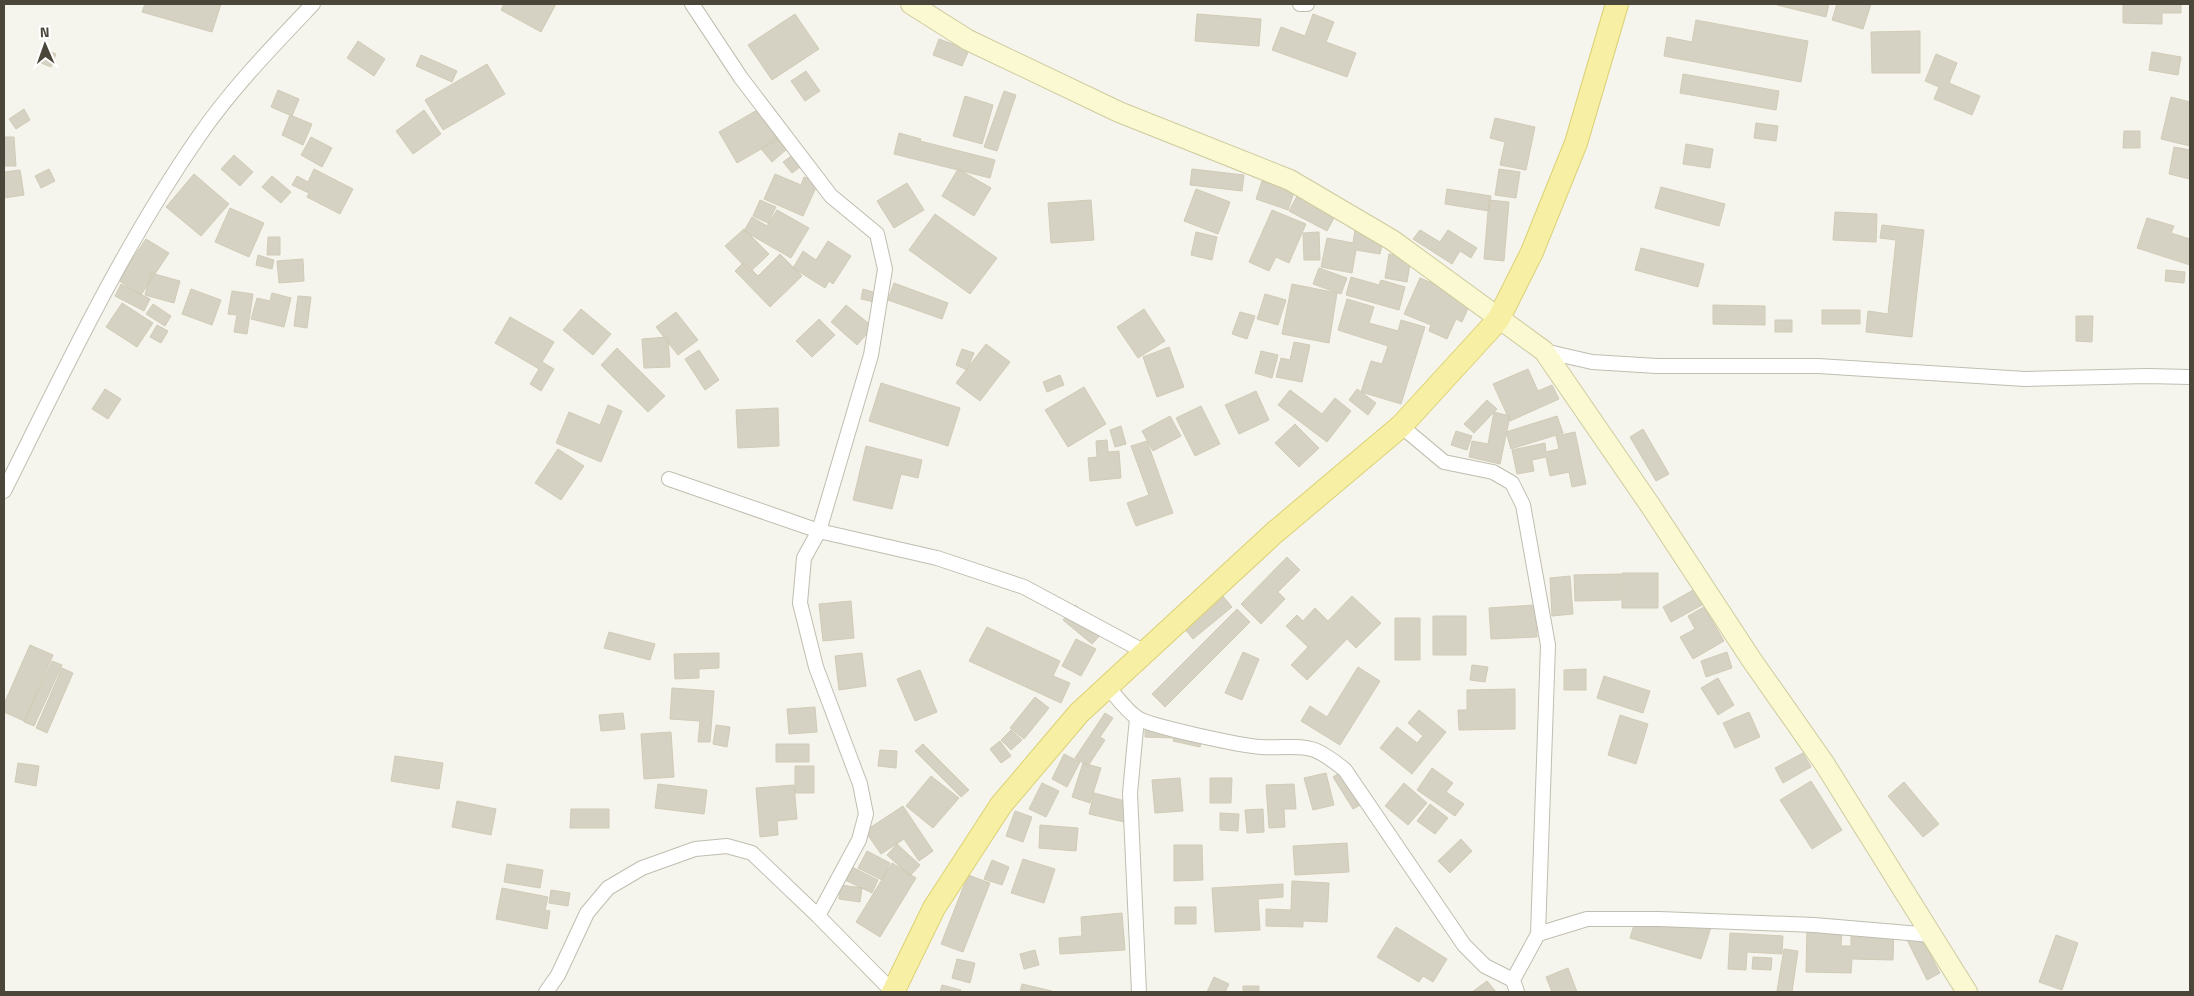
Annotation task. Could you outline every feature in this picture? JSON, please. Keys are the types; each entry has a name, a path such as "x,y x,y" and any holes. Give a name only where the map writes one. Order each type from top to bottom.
{"main road":[{"path":"892,992 934,908 1001,805 1079,713 1274,533 1401,426 1498,320 1532,252 1576,143 1618,4"}],"street":[{"path":"4,491 66,368 142,225 199,135 254,65 313,4"},
{"path":"692,4 741,78 831,196 877,234 885,269 871,355 819,531 804,558 800,603 816,667 860,784 866,814 859,840 818,916"},
{"path":"911,4 968,40 1119,112 1290,180 1392,240 1498,320 1544,351 1592,362 1657,366 1818,366 2025,379 2147,376 2190,377"},
{"path":"1300,4 1307,4"},
{"path":"1544,351 1652,508 1751,660 1824,763 1967,992"},
{"path":"1107,686 1137,718 1222,742 1261,747 1298,745 1323,752 1345,770 1464,945 1485,966 1515,986 1538,934 1544,703 1548,645 1523,505 1512,483 1493,472 1444,462 1401,426"},
{"path":"669,479 819,531 937,558 1024,587 1145,652"},
{"path":"1137,718 1130,793 1139,992"},
{"path":"546,992 558,975 587,913 608,888 642,868 695,849 727,846 752,854 818,916 892,992"},
{"path":"1538,934 1587,919 1659,918 1814,925 1932,935"}],"building":[{"path":"145,4 221,4 212,32 142,12"},
{"path":"504,4 556,4 541,32 501,10"},
{"path":"1778,4 1829,4 1826,17"},
{"path":"1837,4 1871,4 1863,29 1832,20"},
{"path":"2123,4 2181,4 2181,13 2162,13 2162,24 2123,23"},
{"path":"795,14 819,49 772,80 748,45"},
{"path":"1197,14 1261,19 1259,46 1195,41"},
{"path":"1313,14 1334,22 1326,42 1356,53 1347,77 1272,50 1281,27 1305,36"},
{"path":"1696,20 1808,41 1801,82 1664,56 1667,37 1692,42"},
{"path":"1920,31 1920,73 1872,73 1871,32"},
{"path":"939,39 969,50 962,66 933,55"},
{"path":"358,41 385,59 374,76 347,58"},
{"path":"45,49 56,54 51,67 39,62"},
{"path":"2152,52 2181,57 2178,75 2149,70"},
{"path":"1936,54 1957,63 1949,83 1980,96 1972,115 1934,99 1939,87 1925,81"},
{"path":"421,55 457,71 452,82 416,66"},
{"path":"487,64 505,94 443,130 425,100"},
{"path":"806,71 820,91 805,101 791,81"},
{"path":"1683,74 1779,91 1776,110 1680,93"},
{"path":"278,90 299,99 292,116 271,107"},
{"path":"1004,91 1016,95 997,151 984,147"},
{"path":"965,96 993,105 982,144 953,136"},
{"path":"2171,97 2190,102 2190,146 2161,139"},
{"path":"24,109 30,120 16,129 9,119"},
{"path":"759,109 777,140 737,163 719,132"},
{"path":"424,110 441,134 413,154 396,131"},
{"path":"290,115 312,124 303,145 282,135"},
{"path":"1495,118 1535,127 1526,170 1500,165 1505,142 1490,138"},
{"path":"1756,123 1778,126 1776,141 1754,138"},
{"path":"2124,131 2140,131 2140,148 2123,148"},
{"path":"899,133 921,139 920,141 995,160 990,178 894,154"},
{"path":"778,135 788,148 772,162 761,149"},
{"path":"4,137 14,137 16,166 4,166"},
{"path":"311,137 332,148 322,167 301,155"},
{"path":"1686,144 1713,149 1710,168 1683,164"},
{"path":"2174,147 2190,150 2190,179 2169,174"},
{"path":"794,154 803,165 792,173 783,162"},
{"path":"234,155 253,172 240,186 221,169"},
{"path":"49,169 55,181 41,188 35,176"},
{"path":"314,169 353,189 340,214 307,197 309,193 292,185 297,176 308,182"},
{"path":"958,169 991,188 974,216 942,196"},
{"path":"1192,169 1244,175 1242,191 1190,185"},
{"path":"1499,169 1520,172 1516,198 1495,195"},
{"path":"20,170 24,195 4,198 4,172"},
{"path":"194,174 229,204 201,236 166,207"},
{"path":"775,174 801,185 804,177 818,183 803,216 764,199"},
{"path":"272,176 291,192 281,203 262,187"},
{"path":"1262,181 1294,192 1288,210 1256,199"},
{"path":"907,183 924,210 894,228 877,201"},
{"path":"1661,187 1725,204 1719,226 1655,208"},
{"path":"1196,189 1230,202 1218,234 1184,221"},
{"path":"1447,189 1491,196 1489,211 1445,204"},
{"path":"1298,194 1336,214 1327,231 1289,211"},
{"path":"760,200 776,207 768,223 753,216"},
{"path":"1091,200 1094,240 1051,243 1048,203"},
{"path":"1489,200 1509,202 1504,261 1484,259"},
{"path":"230,208 264,223 249,257 215,242"},
{"path":"777,210 809,228 791,258 744,231 752,217 767,226"},
{"path":"1272,210 1306,224 1289,263 1276,257 1269,271 1249,262"},
{"path":"1835,212 1877,214 1876,242 1833,240"},
{"path":"935,214 997,258 970,294 909,250"},
{"path":"2147,218 2174,226 2171,233 2190,239 2190,265 2137,248"},
{"path":"1882,225 1924,230 1912,337 1866,332 1868,311 1888,314 1896,240 1880,238"},
{"path":"744,229 769,254 750,272 725,246"},
{"path":"1355,230 1384,236 1380,254 1356,250 1352,273 1321,267 1327,238 1353,243"},
{"path":"1420,230 1440,242 1448,230 1477,248 1471,258 1460,251 1452,264 1413,239"},
{"path":"1196,232 1217,237 1212,260 1191,255"},
{"path":"1319,232 1320,260 1304,260 1303,233"},
{"path":"268,237 280,237 280,255 267,255"},
{"path":"146,239 169,253 141,295 118,280"},
{"path":"828,241 851,256 833,284 829,281 825,288 793,268 803,251 816,260"},
{"path":"1641,248 1704,264 1698,287 1635,270"},
{"path":"780,254 802,276 770,307 735,271 744,262 758,276"},
{"path":"1389,254 1411,258 1407,282 1385,278"},
{"path":"258,255 274,260 272,269 256,265"},
{"path":"303,259 304,281 279,283 277,261"},
{"path":"1319,268 1347,278 1341,294 1313,284"},
{"path":"2166,270 2185,272 2184,283 2165,281"},
{"path":"151,273 180,281 174,303 145,295"},
{"path":"1351,277 1379,285 1381,280 1405,287 1399,310 1346,295"},
{"path":"1420,278 1472,299 1462,322 1456,319 1447,339 1429,331 1431,325 1404,314"},
{"path":"894,283 948,303 942,319 888,300"},
{"path":"121,284 150,299 144,311 115,296"},
{"path":"1292,284 1337,293 1329,343 1282,334"},
{"path":"191,289 221,300 212,325 182,314"},
{"path":"863,289 876,293 874,302 861,299"},
{"path":"232,291 253,294 247,334 234,332 237,315 228,314"},
{"path":"272,293 291,298 284,327 251,319 257,298 270,301"},
{"path":"1265,294 1286,300 1278,325 1257,319"},
{"path":"298,296 311,297 307,328 294,326"},
{"path":"1347,299 1374,307 1369,323 1398,331 1401,320 1425,327 1401,404 1361,392 1371,361 1382,364 1388,346 1338,330"},
{"path":"122,303 153,323 137,347 106,327"},
{"path":"153,304 171,316 165,326 146,314"},
{"path":"846,305 873,327 857,345 831,322"},
{"path":"1713,305 1765,306 1765,325 1713,324"},
{"path":"581,309 611,334 593,355 563,330"},
{"path":"1144,309 1165,341 1138,358 1117,327"},
{"path":"1822,310 1860,310 1860,324 1822,324"},
{"path":"676,312 698,340 678,355 656,327"},
{"path":"1240,312 1255,316 1247,339 1232,334"},
{"path":"2076,316 2093,316 2092,342 2076,341"},
{"path":"510,317 554,342 542,362 554,369 541,391 530,384 539,369 495,343"},
{"path":"819,319 835,335 812,357 796,341"},
{"path":"1775,320 1792,320 1792,332 1775,332"},
{"path":"157,325 168,331 161,343 150,337"},
{"path":"668,337 670,367 644,368 642,339"},
{"path":"1294,342 1310,345 1302,382 1276,377 1281,358 1290,360"},
{"path":"986,344 1010,362 980,401 956,383"},
{"path":"1169,347 1184,387 1157,397 1143,357"},
{"path":"617,348 665,396 648,412 601,365"},
{"path":"962,349 974,353 967,370 956,365"},
{"path":"699,350 719,380 705,390 685,359"},
{"path":"1261,351 1278,355 1272,378 1255,373"},
{"path":"1528,369 1538,391 1552,385 1559,399 1510,421 1493,384"},
{"path":"1060,375 1064,385 1047,392 1043,382"},
{"path":"881,383 960,408 948,446 869,421"},
{"path":"1084,387 1106,424 1068,447 1045,410"},
{"path":"105,389 121,399 108,419 92,409"},
{"path":"1357,389 1376,403 1368,415 1349,400"},
{"path":"1290,390 1322,414 1335,398 1351,411 1327,442 1278,405"},
{"path":"1256,391 1269,420 1239,434 1225,405"},
{"path":"1487,400 1497,409 1474,433 1464,424"},
{"path":"608,405 622,411 601,462 556,443 569,412 600,425"},
{"path":"1201,406 1220,444 1195,456 1176,418"},
{"path":"778,408 779,446 738,448 736,410"},
{"path":"1494,412 1510,416 1500,464 1469,457 1472,441 1488,444"},
{"path":"1170,416 1181,436 1153,451 1142,431"},
{"path":"1557,416 1563,433 1511,449 1506,432"},
{"path":"1295,424 1319,448 1299,467 1275,443"},
{"path":"1121,426 1126,444 1115,447 1110,430"},
{"path":"1643,429 1669,474 1656,481 1630,437"},
{"path":"1456,431 1472,436 1467,450 1451,445"},
{"path":"1575,432 1586,484 1572,487 1569,472 1550,476 1546,457 1532,460 1534,471 1517,474 1512,450 1545,443 1546,452 1559,449 1556,436"},
{"path":"1107,440 1108,452 1119,451 1121,478 1090,481 1088,458 1097,457 1096,441"},
{"path":"1147,441 1173,513 1136,526 1127,503 1149,495 1131,446"},
{"path":"866,446 922,460 918,478 901,474 892,509 853,500"},
{"path":"558,449 584,466 561,500 535,483"},
{"path":"1287,557 1300,570 1278,592 1285,599 1261,624 1241,604"},
{"path":"1622,573 1658,573 1658,608 1622,608"},
{"path":"1621,574 1621,600 1575,601 1574,575"},
{"path":"1570,576 1573,614 1552,616 1550,578"},
{"path":"1695,589 1704,604 1671,622 1663,607"},
{"path":"1222,595 1232,607 1193,639 1184,628"},
{"path":"1352,596 1381,623 1356,648 1347,639 1307,680 1291,665 1308,647 1286,626 1297,615 1303,621 1315,608 1328,621"},
{"path":"851,601 854,638 823,641 819,604"},
{"path":"1075,605 1105,630 1092,644 1063,620"},
{"path":"1535,605 1537,637 1491,639 1489,608"},
{"path":"1704,607 1724,641 1693,659 1680,637 1695,629 1688,616"},
{"path":"1237,609 1250,622 1165,707 1152,694"},
{"path":"1433,616 1466,616 1466,655 1433,655"},
{"path":"1395,618 1420,618 1420,660 1395,660"},
{"path":"987,627 1060,661 1053,676 1070,683 1061,703 969,661"},
{"path":"609,632 655,644 650,660 604,648"},
{"path":"1076,639 1096,649 1081,676 1062,666"},
{"path":"30,645 53,655 24,721 4,712 4,704"},
{"path":"1243,652 1259,659 1242,700 1225,693"},
{"path":"1727,652 1732,668 1706,677 1701,661"},
{"path":"719,653 719,668 699,669 699,678 675,679 674,654"},
{"path":"862,653 866,686 839,690 835,656"},
{"path":"52,661 62,665 34,726 24,722"},
{"path":"1472,665 1488,667 1485,682 1470,680"},
{"path":"1358,667 1380,681 1340,745 1301,721 1310,706 1327,717"},
{"path":"62,668 73,673 47,733 36,728"},
{"path":"1586,669 1586,690 1564,690 1564,670"},
{"path":"920,670 937,712 915,721 897,679"},
{"path":"1604,676 1650,691 1643,713 1597,698"},
{"path":"1718,678 1734,705 1718,715 1701,688"},
{"path":"672,688 714,691 710,742 698,742 700,721 670,719"},
{"path":"1515,689 1515,729 1459,730 1458,710 1467,710 1467,690"},
{"path":"1035,697 1049,708 1024,739 1010,728"},
{"path":"815,707 817,732 789,734 787,709"},
{"path":"1419,710 1446,732 1412,774 1380,748 1397,727 1417,743 1423,736 1408,723"},
{"path":"1749,712 1760,737 1735,748 1723,723"},
{"path":"623,713 625,729 601,731 599,715"},
{"path":"1105,713 1113,718 1100,737 1105,740 1088,766 1075,758"},
{"path":"1620,715 1648,724 1636,764 1608,755"},
{"path":"1145,723 1173,724 1173,738 1145,737"},
{"path":"716,725 730,727 727,747 713,744"},
{"path":"1177,727 1203,733 1200,747 1173,741"},
{"path":"1011,730 1022,740 1011,750 1001,740"},
{"path":"671,732 674,777 644,779 641,734"},
{"path":"1000,741 1011,756 1001,763 990,749"},
{"path":"776,744 809,744 809,762 776,762"},
{"path":"923,744 969,790 961,797 915,751"},
{"path":"880,750 897,751 896,768 878,766"},
{"path":"1803,753 1811,767 1783,783 1775,768"},
{"path":"1064,754 1080,762 1067,787 1052,779"},
{"path":"395,756 443,763 439,789 391,781"},
{"path":"18,763 39,766 36,786 15,782"},
{"path":"1083,763 1101,768 1090,803 1072,797"},
{"path":"795,766 814,766 814,793 795,793"},
{"path":"1432,768 1453,783 1446,792 1464,804 1455,816 1417,790"},
{"path":"1346,769 1366,802 1353,809 1333,777"},
{"path":"1326,773 1334,805 1313,810 1304,778"},
{"path":"931,776 959,798 933,828 906,806"},
{"path":"1180,778 1183,811 1155,813 1152,780"},
{"path":"1210,778 1232,778 1231,803 1210,803"},
{"path":"1811,781 1842,830 1812,849 1780,800"},
{"path":"1904,782 1939,824 1923,837 1888,796"},
{"path":"1042,783 1059,791 1046,817 1029,809"},
{"path":"1404,783 1427,803 1408,825 1385,806"},
{"path":"658,784 707,790 704,814 655,808"},
{"path":"1294,784 1296,809 1284,809 1285,827 1269,828 1266,785"},
{"path":"794,785 797,819 777,821 778,835 760,837 756,788"},
{"path":"1094,793 1129,802 1124,822 1089,814"},
{"path":"457,801 496,809 491,835 452,827"},
{"path":"1430,804 1448,818 1435,834 1417,821"},
{"path":"903,806 933,851 919,861 904,839 881,854 865,831"},
{"path":"571,809 609,809 609,828 570,828"},
{"path":"1263,809 1264,832 1247,833 1245,810"},
{"path":"1015,811 1032,817 1023,842 1006,836"},
{"path":"1220,813 1239,814 1238,831 1220,830"},
{"path":"1040,825 1078,828 1076,851 1039,848"},
{"path":"1461,839 1472,851 1450,873 1438,861"},
{"path":"1347,843 1349,872 1295,875 1293,846"},
{"path":"897,844 920,865 910,876 887,855"},
{"path":"1174,845 1202,845 1203,880 1174,881"},
{"path":"867,851 890,863 882,880 858,868"},
{"path":"1023,859 1055,869 1044,903 1011,893"},
{"path":"992,860 1009,867 1002,885 984,879"},
{"path":"892,863 916,878 880,937 856,922"},
{"path":"507,864 543,870 540,888 504,882"},
{"path":"852,867 878,880 872,893 845,880"},
{"path":"968,875 990,883 963,952 941,944"},
{"path":"1292,881 1329,883 1327,922 1303,921 1303,927 1266,926 1266,909 1291,910"},
{"path":"1283,884 1283,897 1258,899 1260,930 1215,932 1212,888"},
{"path":"841,885 862,888 860,902 839,899"},
{"path":"502,888 548,897 545,910 550,911 547,929 496,919"},
{"path":"551,890 570,893 568,906 549,903"},
{"path":"1175,907 1196,907 1196,924 1175,924"},
{"path":"1638,912 1692,928 1694,922 1711,927 1701,959 1630,938"},
{"path":"1122,913 1125,950 1060,954 1059,938 1082,936 1081,917"},
{"path":"1807,926 1842,927 1841,946 1851,946 1851,926 1894,927 1893,960 1852,959 1851,973 1806,972"},
{"path":"1396,927 1447,959 1433,982 1423,976 1419,982 1377,957"},
{"path":"1918,931 1940,973 1927,980 1906,938"},
{"path":"1730,933 1783,936 1782,954 1747,952 1746,970 1728,969"},
{"path":"2056,935 2078,943 2062,990 2039,982"},
{"path":"1784,949 1798,951 1792,992 1777,991"},
{"path":"1035,950 1039,965 1024,969 1020,954"},
{"path":"1753,957 1772,958 1771,970 1752,969"},
{"path":"957,959 975,963 970,983 952,978"},
{"path":"1568,968 1577,992 1552,992 1546,977"},
{"path":"1214,977 1229,984 1225,992 1207,992"},
{"path":"1487,981 1496,992 1472,992"},
{"path":"1022,984 1052,991 1020,992"},
{"path":"942,985 961,990 960,992 940,992"},
{"path":"1243,986 1259,986 1259,992 1243,992"}]}
